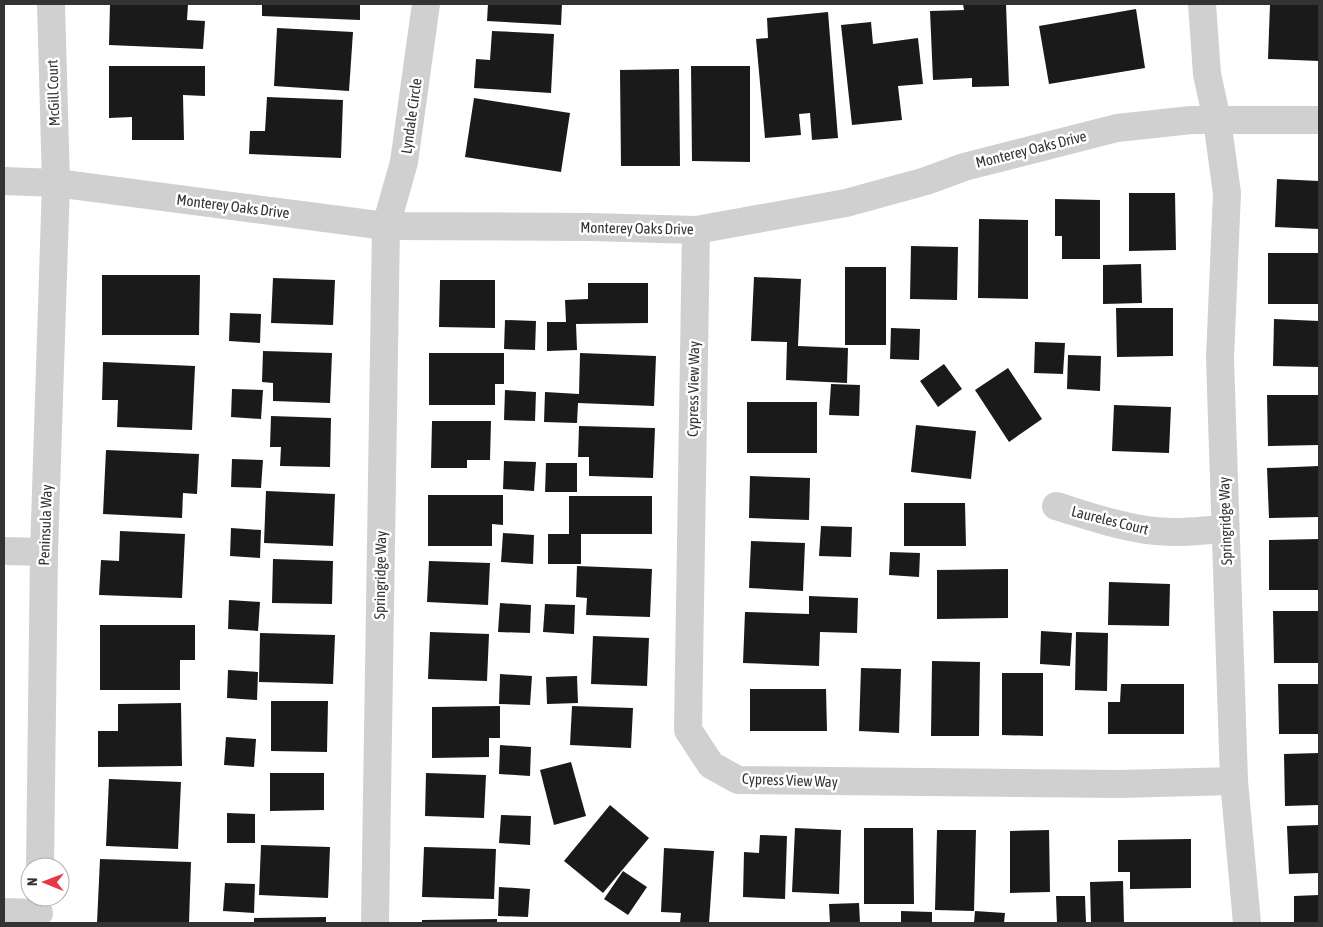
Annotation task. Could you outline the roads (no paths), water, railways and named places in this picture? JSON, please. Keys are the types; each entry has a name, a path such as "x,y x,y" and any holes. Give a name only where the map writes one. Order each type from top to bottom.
{"street":[{"name":"McGill Court","path":"51,4 56,183"},
{"name":"Lyndale Circle","path":"386,226 404,162 426,4"},
{"path":"1202,4 1207,74 1217,120"},
{"name":"Monterey Oaks Drive","path":"4,181 56,183 386,226 591,227 696,230 846,203 926,181 964,167 1117,128 1217,120 1319,120"},
{"name":"Springridge Way","path":"1217,120 1227,193 1220,358 1234,781 1247,923"},
{"name":"Peninsula Way","path":"40,857 44,552 56,183"},
{"name":"Springridge Way","path":"375,923 386,226"},
{"name":"Cypress View Way","path":"696,230 688,730 711,765 738,780 1110,784 1234,781"},
{"name":"Laureles Court","path":"1056,506 1110,523 1147,530 1177,532 1225,530"},
{"path":"4,551 44,552"},
{"path":"4,912 39,911"}]}
